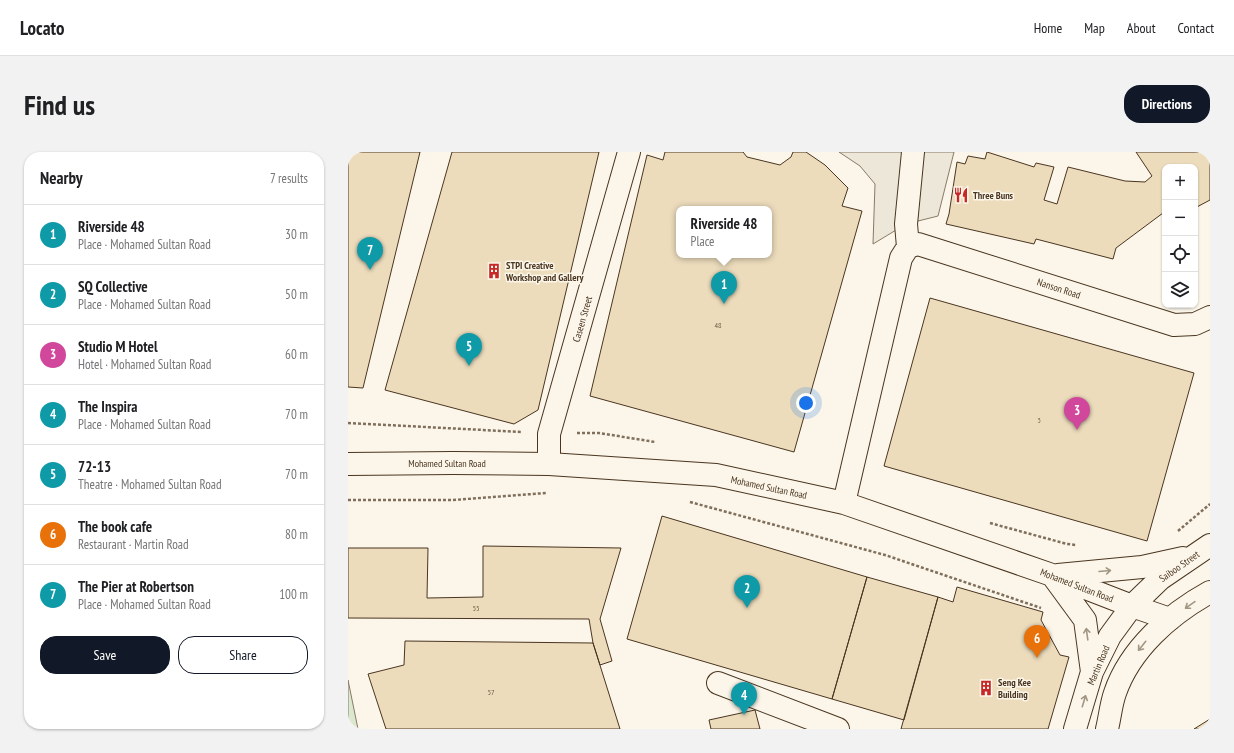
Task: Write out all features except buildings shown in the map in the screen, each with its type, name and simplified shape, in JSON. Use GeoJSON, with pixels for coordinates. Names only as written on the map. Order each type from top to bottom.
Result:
{"type":"FeatureCollection","features":[{"type":"Feature","properties":{"kind":"street","name":"Caseen Street"},"geometry":{"type":"LineString","coordinates":[[549,464],[549,434],[629,152]]}},
{"type":"Feature","properties":{"kind":"street"},"geometry":{"type":"LineString","coordinates":[[844,503],[901,258],[908,247],[906,224],[913,152]]}},
{"type":"Feature","properties":{"kind":"street","name":"Nanson Road"},"geometry":{"type":"LineString","coordinates":[[908,247],[918,244],[1174,324],[1195,324],[1210,317]]}},
{"type":"Feature","properties":{"kind":"street","name":"Mohamed Sultan Road"},"geometry":{"type":"LineString","coordinates":[[348,464],[453,462],[549,464],[716,475],[844,503],[1170,619]]}},
{"type":"Feature","properties":{"kind":"street"},"geometry":{"type":"LineString","coordinates":[[1052,576],[1142,567],[1202,550]]}},
{"type":"Feature","properties":{"kind":"street","name":"Saiboo Street"},"geometry":{"type":"LineString","coordinates":[[1132,606],[1160,579],[1202,550]]}},
{"type":"Feature","properties":{"kind":"street"},"geometry":{"type":"LineString","coordinates":[[1052,576],[1086,620],[1092,672]]}},
{"type":"Feature","properties":{"kind":"street"},"geometry":{"type":"LineString","coordinates":[[1107,729],[1115,693],[1128,663],[1148,638],[1170,619],[1210,592]]}},
{"type":"Feature","properties":{"kind":"street","name":"Martin Road"},"geometry":{"type":"LineString","coordinates":[[1075,729],[1092,672],[1110,636],[1132,606]]}},
{"type":"Feature","properties":{"kind":"street"},"geometry":{"type":"LineString","coordinates":[[718,684],[838,729]]}},
{"type":"Feature","properties":{"kind":"path"},"geometry":{"type":"LineString","coordinates":[[348,423],[549,434]]}},
{"type":"Feature","properties":{"kind":"path"},"geometry":{"type":"LineString","coordinates":[[348,500],[453,500],[552,492]]}},
{"type":"Feature","properties":{"kind":"path"},"geometry":{"type":"LineString","coordinates":[[690,502],[885,555],[1046,609]]}},
{"type":"Feature","properties":{"kind":"green space"},"geometry":{"type":"Polygon","coordinates":[[[348,680],[358,729],[348,729],[348,680]]]}},
{"type":"Feature","properties":{"kind":"shaded area"},"geometry":{"type":"Polygon","coordinates":[[[839,152],[954,152],[938,216],[906,224],[873,244],[875,184],[860,166],[839,152]]]}},
{"type":"Feature","properties":{"kind":"place","name":"Three Buns"},"geometry":{"type":"Point","coordinates":[961,195]}},
{"type":"Feature","properties":{"kind":"place","name":"The Pier at Robertson"},"geometry":{"type":"Point","coordinates":[370,270]}},
{"type":"Feature","properties":{"kind":"place","name":"STPI Creative Workshop and Gallery"},"geometry":{"type":"Point","coordinates":[494,271]}},
{"type":"Feature","properties":{"kind":"place","name":"Riverside 48"},"geometry":{"type":"Point","coordinates":[724,304]}},
{"type":"Feature","properties":{"kind":"place","name":"72-13"},"geometry":{"type":"Point","coordinates":[469,366]}},
{"type":"Feature","properties":{"kind":"place","name":"Studio M Hotel"},"geometry":{"type":"Point","coordinates":[1077,430]}},
{"type":"Feature","properties":{"kind":"place","name":"SQ Collective"},"geometry":{"type":"Point","coordinates":[747,608]}},
{"type":"Feature","properties":{"kind":"place","name":"The book cafe"},"geometry":{"type":"Point","coordinates":[1037,658]}},
{"type":"Feature","properties":{"kind":"place","name":"Seng Kee Building"},"geometry":{"type":"Point","coordinates":[986,688]}},
{"type":"Feature","properties":{"kind":"place","name":"The Inspira"},"geometry":{"type":"Point","coordinates":[744,715]}}]}
